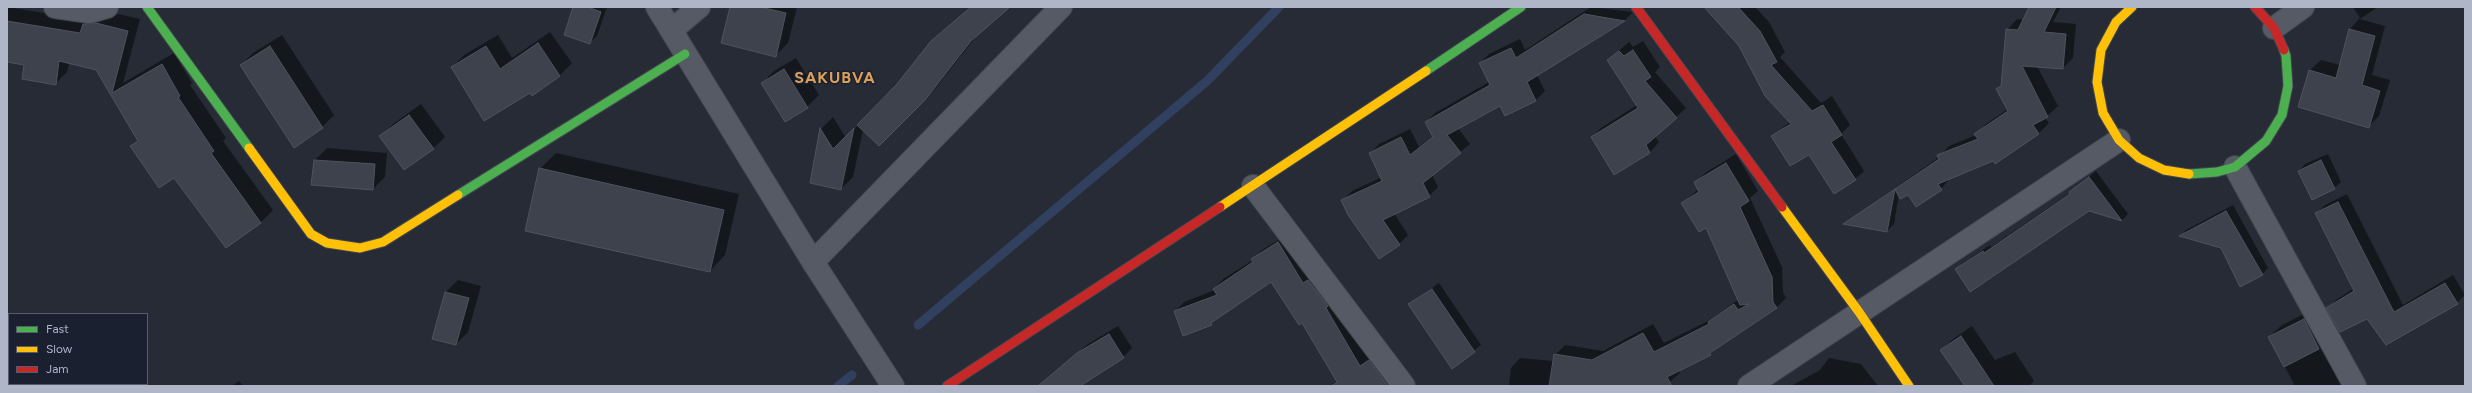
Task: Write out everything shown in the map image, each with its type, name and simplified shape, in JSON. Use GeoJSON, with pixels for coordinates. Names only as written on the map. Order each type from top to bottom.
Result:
{"type":"FeatureCollection","features":[{"type":"Feature","properties":{"kind":"street"},"geometry":{"type":"LineString","coordinates":[[55,7],[90,12],[107,7]]}},
{"type":"Feature","properties":{"kind":"street"},"geometry":{"type":"LineString","coordinates":[[147,7],[311,234],[326,243],[360,248],[383,242],[685,54]]}},
{"type":"Feature","properties":{"kind":"street"},"geometry":{"type":"LineString","coordinates":[[657,7],[813,262],[893,386]]}},
{"type":"Feature","properties":{"kind":"street"},"geometry":{"type":"LineString","coordinates":[[672,30],[699,7]]}},
{"type":"Feature","properties":{"kind":"street"},"geometry":{"type":"LineString","coordinates":[[813,262],[1062,7]]}},
{"type":"Feature","properties":{"kind":"street"},"geometry":{"type":"LineString","coordinates":[[947,386],[1254,186],[1521,7]]}},
{"type":"Feature","properties":{"kind":"street"},"geometry":{"type":"LineString","coordinates":[[1636,7],[1859,312],[1909,386]]}},
{"type":"Feature","properties":{"kind":"street"},"geometry":{"type":"LineString","coordinates":[[2132,7],[2116,22],[2101,50],[2097,82],[2103,113],[2119,140],[2139,158],[2164,170],[2190,174],[2217,172],[2234,166],[2266,141],[2282,115],[2288,86],[2286,56],[2274,28],[2255,7]]}},
{"type":"Feature","properties":{"kind":"street"},"geometry":{"type":"LineString","coordinates":[[2274,28],[2303,7]]}},
{"type":"Feature","properties":{"kind":"street"},"geometry":{"type":"LineString","coordinates":[[1749,386],[2119,140]]}},
{"type":"Feature","properties":{"kind":"street"},"geometry":{"type":"LineString","coordinates":[[2234,166],[2355,386]]}},
{"type":"Feature","properties":{"kind":"street"},"geometry":{"type":"LineString","coordinates":[[1254,186],[1404,386]]}},
{"type":"Feature","properties":{"kind":"building"},"geometry":{"type":"Polygon","coordinates":[[[573,7],[588,7],[601,12],[590,44],[564,35],[573,7]]]}},
{"type":"Feature","properties":{"kind":"building"},"geometry":{"type":"Polygon","coordinates":[[[730,7],[760,7],[786,13],[776,57],[721,43],[730,7]]]}},
{"type":"Feature","properties":{"kind":"building"},"geometry":{"type":"Polygon","coordinates":[[[971,7],[1010,7],[971,41],[925,100],[879,146],[857,125],[897,84],[931,41],[971,7]]]}},
{"type":"Feature","properties":{"kind":"building"},"geometry":{"type":"Polygon","coordinates":[[[1704,7],[1738,7],[1760,31],[1777,62],[1771,65],[1812,111],[1823,105],[1842,135],[1831,142],[1856,180],[1834,194],[1809,155],[1790,166],[1771,136],[1791,124],[1765,96],[1739,46],[1704,7]]]}},
{"type":"Feature","properties":{"kind":"building"},"geometry":{"type":"Polygon","coordinates":[[[2029,7],[2056,7],[2044,32],[2066,34],[2063,69],[2022,66],[2048,117],[2033,125],[2039,134],[1995,164],[1993,161],[1938,184],[1942,190],[1916,207],[1908,195],[1900,199],[1895,189],[1939,159],[1937,155],[1978,139],[1974,134],[2008,111],[1996,89],[2001,86],[2006,29],[2018,30],[2029,7]]]}},
{"type":"Feature","properties":{"kind":"building"},"geometry":{"type":"Polygon","coordinates":[[[1584,14],[1625,21],[1527,82],[1536,101],[1505,116],[1500,106],[1447,135],[1461,153],[1423,183],[1430,197],[1383,220],[1400,245],[1379,259],[1348,215],[1341,200],[1382,181],[1369,153],[1401,137],[1410,155],[1433,137],[1425,122],[1490,85],[1479,63],[1511,48],[1516,58],[1584,14]]]}},
{"type":"Feature","properties":{"kind":"building"},"geometry":{"type":"Polygon","coordinates":[[[7,21],[80,33],[83,24],[96,23],[128,31],[112,93],[162,64],[180,96],[178,97],[214,151],[211,153],[261,223],[226,248],[174,178],[159,188],[130,146],[138,141],[96,70],[59,61],[56,85],[22,79],[24,65],[7,62],[7,21]]]}},
{"type":"Feature","properties":{"kind":"building"},"geometry":{"type":"Polygon","coordinates":[[[2349,29],[2375,36],[2362,85],[2380,91],[2369,128],[2298,107],[2309,70],[2336,78],[2349,29]]]}},
{"type":"Feature","properties":{"kind":"building"},"geometry":{"type":"Polygon","coordinates":[[[538,43],[560,76],[532,96],[530,93],[484,121],[451,67],[486,46],[500,69],[538,43]]]}},
{"type":"Feature","properties":{"kind":"building"},"geometry":{"type":"Polygon","coordinates":[[[270,46],[323,128],[294,148],[240,65],[270,46]]]}},
{"type":"Feature","properties":{"kind":"building"},"geometry":{"type":"Polygon","coordinates":[[[1633,50],[1651,77],[1645,81],[1677,118],[1646,145],[1650,153],[1614,175],[1591,137],[1638,108],[1607,60],[1619,51],[1624,56],[1633,50]]]}},
{"type":"Feature","properties":{"kind":"building"},"geometry":{"type":"Polygon","coordinates":[[[784,69],[808,108],[785,122],[761,83],[784,69]]]}},
{"type":"Feature","properties":{"kind":"building"},"geometry":{"type":"Polygon","coordinates":[[[409,115],[434,149],[404,170],[379,136],[409,115]]]}},
{"type":"Feature","properties":{"kind":"building"},"geometry":{"type":"Polygon","coordinates":[[[820,128],[833,149],[854,128],[841,190],[810,183],[820,128]]]}},
{"type":"Feature","properties":{"kind":"building"},"geometry":{"type":"Polygon","coordinates":[[[314,160],[375,164],[373,190],[311,185],[314,160]]]}},
{"type":"Feature","properties":{"kind":"building"},"geometry":{"type":"Polygon","coordinates":[[[2321,160],[2335,189],[2312,200],[2298,171],[2321,160]]]}},
{"type":"Feature","properties":{"kind":"building"},"geometry":{"type":"Polygon","coordinates":[[[1726,163],[1749,201],[1740,207],[1772,277],[1773,302],[1777,308],[1710,353],[1711,355],[1667,377],[1672,386],[1549,386],[1554,354],[1592,360],[1643,333],[1654,352],[1709,324],[1708,322],[1734,304],[1738,310],[1749,304],[1740,305],[1706,228],[1699,232],[1681,203],[1699,192],[1694,182],[1726,163]]]}},
{"type":"Feature","properties":{"kind":"building"},"geometry":{"type":"Polygon","coordinates":[[[539,168],[724,210],[710,272],[525,231],[539,168]]]}},
{"type":"Feature","properties":{"kind":"building"},"geometry":{"type":"Polygon","coordinates":[[[2089,177],[2122,221],[2089,211],[1970,292],[1955,269],[1983,251],[1984,253],[2070,194],[2069,192],[2089,177]]]}},
{"type":"Feature","properties":{"kind":"building"},"geometry":{"type":"Polygon","coordinates":[[[1895,189],[1887,232],[1843,224],[1895,189]]]}},
{"type":"Feature","properties":{"kind":"building"},"geometry":{"type":"Polygon","coordinates":[[[2338,202],[2394,312],[2445,283],[2458,304],[2386,345],[2367,319],[2340,332],[2326,308],[2354,291],[2315,213],[2338,202]]]}},
{"type":"Feature","properties":{"kind":"building"},"geometry":{"type":"Polygon","coordinates":[[[2226,211],[2263,275],[2240,287],[2221,248],[2179,236],[2226,211]]]}},
{"type":"Feature","properties":{"kind":"building"},"geometry":{"type":"Polygon","coordinates":[[[1278,242],[1303,283],[1308,280],[1328,306],[1326,308],[1360,366],[1369,360],[1388,386],[1331,386],[1337,382],[1302,323],[1299,325],[1271,282],[1211,323],[1212,325],[1183,336],[1174,311],[1217,295],[1213,289],[1253,262],[1251,259],[1278,242]]]}},
{"type":"Feature","properties":{"kind":"building"},"geometry":{"type":"Polygon","coordinates":[[[1432,289],[1475,352],[1452,369],[1408,304],[1432,289]]]}},
{"type":"Feature","properties":{"kind":"building"},"geometry":{"type":"Polygon","coordinates":[[[445,292],[469,298],[456,345],[432,339],[445,292]]]}},
{"type":"Feature","properties":{"kind":"building"},"geometry":{"type":"Polygon","coordinates":[[[2304,319],[2319,349],[2284,367],[2268,337],[2304,319]]]}},
{"type":"Feature","properties":{"kind":"building"},"geometry":{"type":"Polygon","coordinates":[[[1109,334],[1124,358],[1080,386],[1038,386],[1077,353],[1109,334]]]}},
{"type":"Feature","properties":{"kind":"building"},"geometry":{"type":"Polygon","coordinates":[[[1961,336],[1994,386],[1965,386],[1940,350],[1961,336]]]}},
{"type":"Feature","properties":{"kind":"waterway"},"geometry":{"type":"LineString","coordinates":[[918,325],[1207,81],[1279,7]]}},
{"type":"Feature","properties":{"kind":"waterway"},"geometry":{"type":"LineString","coordinates":[[838,386],[852,375]]}},
{"type":"Feature","properties":{"kind":"traffic: fast"},"geometry":{"type":"LineString","coordinates":[[147,7],[249,148]]}},
{"type":"Feature","properties":{"kind":"traffic: fast"},"geometry":{"type":"LineString","coordinates":[[1426,71],[1521,7]]}},
{"type":"Feature","properties":{"kind":"traffic: fast"},"geometry":{"type":"LineString","coordinates":[[2189,174],[2217,172],[2235,167],[2266,141],[2282,115],[2288,86],[2286,56],[2284,50]]}},
{"type":"Feature","properties":{"kind":"traffic: fast"},"geometry":{"type":"LineString","coordinates":[[458,195],[685,54]]}},
{"type":"Feature","properties":{"kind":"traffic: slow"},"geometry":{"type":"LineString","coordinates":[[2132,7],[2116,22],[2101,50],[2097,82],[2103,113],[2119,140],[2139,158],[2164,170],[2189,174]]}},
{"type":"Feature","properties":{"kind":"traffic: slow"},"geometry":{"type":"LineString","coordinates":[[1220,207],[1426,71]]}},
{"type":"Feature","properties":{"kind":"traffic: slow"},"geometry":{"type":"LineString","coordinates":[[249,148],[311,234],[327,243],[360,248],[383,242],[458,195]]}},
{"type":"Feature","properties":{"kind":"traffic: slow"},"geometry":{"type":"LineString","coordinates":[[1782,207],[1859,312],[1909,386]]}},
{"type":"Feature","properties":{"kind":"traffic: jam"},"geometry":{"type":"LineString","coordinates":[[1636,7],[1782,207]]}},
{"type":"Feature","properties":{"kind":"traffic: jam"},"geometry":{"type":"LineString","coordinates":[[2255,7],[2274,28],[2284,50]]}},
{"type":"Feature","properties":{"kind":"traffic: jam"},"geometry":{"type":"LineString","coordinates":[[947,386],[1220,207]]}},
{"type":"Feature","properties":{"kind":"district","name":"SAKUBVA"},"geometry":{"type":"Point","coordinates":[835,78]}}]}
